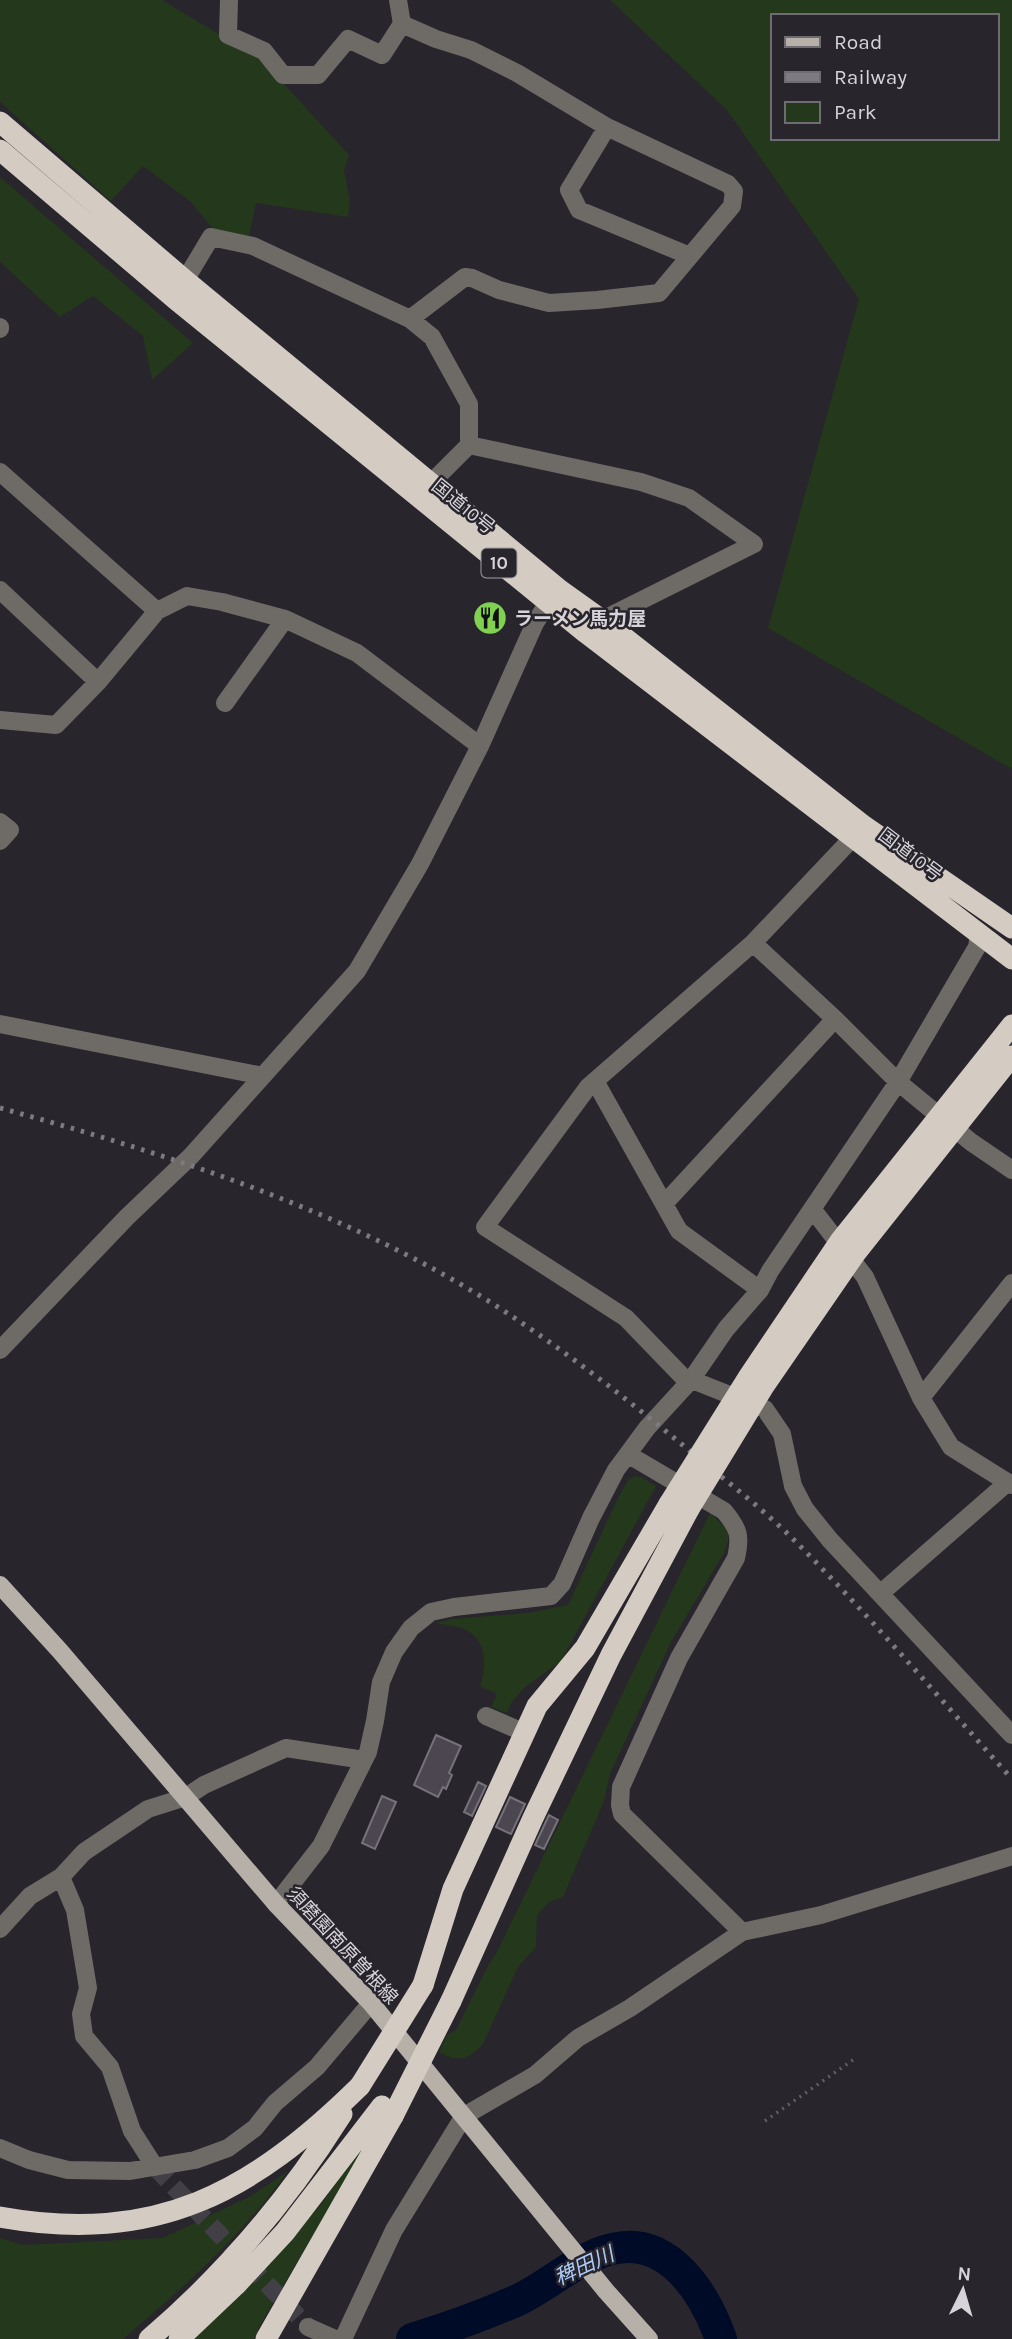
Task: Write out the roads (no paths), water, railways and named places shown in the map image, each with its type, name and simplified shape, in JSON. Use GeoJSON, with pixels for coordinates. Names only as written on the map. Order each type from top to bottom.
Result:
{"type":"FeatureCollection","features":[{"type":"Feature","properties":{"kind":"highway","name":"国道10号"},"geometry":{"type":"LineString","coordinates":[[0,122],[180,289]]}},
{"type":"Feature","properties":{"kind":"highway","name":"国道10号"},"geometry":{"type":"LineString","coordinates":[[0,150],[180,289],[554,596],[859,832],[1012,928]]}},
{"type":"Feature","properties":{"kind":"highway","name":"国道10号"},"geometry":{"type":"LineString","coordinates":[[554,596],[602,620],[1012,959]]}},
{"type":"Feature","properties":{"kind":"highway"},"geometry":{"type":"LineString","coordinates":[[267,2339],[387,2111],[451,2001],[533,1818],[679,1507],[749,1376],[840,1241],[1012,1025]]}},
{"type":"Feature","properties":{"kind":"highway"},"geometry":{"type":"LineString","coordinates":[[149,2339],[224,2267],[274,2209],[319,2150],[423,1985],[453,1889],[537,1706],[585,1648],[679,1507],[855,1254],[1012,1056]]}},
{"type":"Feature","properties":{"kind":"highway"},"geometry":{"type":"LineString","coordinates":[[0,2217],[69,2225],[113,2224],[153,2217],[188,2206],[218,2194],[266,2166],[308,2135],[360,2086]]}},
{"type":"Feature","properties":{"kind":"highway"},"geometry":{"type":"LineString","coordinates":[[179,2339],[236,2285],[285,2232],[387,2111]]}},
{"type":"Feature","properties":{"kind":"main road","name":"須磨園南原曽根線"},"geometry":{"type":"LineString","coordinates":[[0,1585],[276,1904],[371,2003],[606,2291],[649,2339]]}},
{"type":"Feature","properties":{"kind":"street"},"geometry":{"type":"LineString","coordinates":[[229,0],[228,34],[264,51],[283,75],[318,75],[348,39],[382,55],[402,24],[398,0]]}},
{"type":"Feature","properties":{"kind":"street"},"geometry":{"type":"LineString","coordinates":[[402,24],[471,50],[607,127],[728,184],[734,191],[732,206],[659,293],[549,303],[499,290],[465,277],[410,319]]}},
{"type":"Feature","properties":{"kind":"street"},"geometry":{"type":"LineString","coordinates":[[607,127],[569,190],[579,210],[690,256]]}},
{"type":"Feature","properties":{"kind":"street"},"geometry":{"type":"LineString","coordinates":[[180,289],[211,237],[253,246],[410,319],[432,338],[469,404],[469,445],[424,491]]}},
{"type":"Feature","properties":{"kind":"street"},"geometry":{"type":"LineString","coordinates":[[469,445],[641,482],[689,498],[754,544],[602,620]]}},
{"type":"Feature","properties":{"kind":"street"},"geometry":{"type":"LineString","coordinates":[[0,472],[157,611]]}},
{"type":"Feature","properties":{"kind":"street"},"geometry":{"type":"LineString","coordinates":[[0,590],[98,682]]}},
{"type":"Feature","properties":{"kind":"street"},"geometry":{"type":"LineString","coordinates":[[0,720],[56,725],[98,682],[157,611],[187,596],[222,602],[285,619],[357,653],[480,746]]}},
{"type":"Feature","properties":{"kind":"street"},"geometry":{"type":"LineString","coordinates":[[0,1350],[127,1217],[191,1156],[357,971],[414,875],[480,746],[535,623],[554,596]]}},
{"type":"Feature","properties":{"kind":"street"},"geometry":{"type":"LineString","coordinates":[[225,703],[285,619]]}},
{"type":"Feature","properties":{"kind":"street"},"geometry":{"type":"LineString","coordinates":[[0,822],[10,830],[0,841]]}},
{"type":"Feature","properties":{"kind":"street"},"geometry":{"type":"LineString","coordinates":[[859,832],[753,943],[588,1087],[485,1227],[626,1318],[682,1376],[765,1409],[782,1434],[793,1486],[805,1509],[1012,1735]]}},
{"type":"Feature","properties":{"kind":"street"},"geometry":{"type":"LineString","coordinates":[[276,1904],[321,1846],[364,1760],[375,1721],[381,1682],[394,1652],[411,1628],[431,1612],[551,1596],[562,1584],[591,1518],[617,1469],[647,1428],[691,1380],[726,1329],[760,1290],[770,1271],[898,1082],[977,947],[979,934]]}},
{"type":"Feature","properties":{"kind":"street"},"geometry":{"type":"LineString","coordinates":[[753,943],[898,1082],[1012,1170]]}},
{"type":"Feature","properties":{"kind":"street"},"geometry":{"type":"LineString","coordinates":[[932,1108],[1012,1013]]}},
{"type":"Feature","properties":{"kind":"street"},"geometry":{"type":"LineString","coordinates":[[664,1204],[835,1019]]}},
{"type":"Feature","properties":{"kind":"street"},"geometry":{"type":"LineString","coordinates":[[0,1024],[263,1076]]}},
{"type":"Feature","properties":{"kind":"street"},"geometry":{"type":"LineString","coordinates":[[956,1129],[1012,1063]]}},
{"type":"Feature","properties":{"kind":"street"},"geometry":{"type":"LineString","coordinates":[[595,1081],[679,1231],[760,1290]]}},
{"type":"Feature","properties":{"kind":"street"},"geometry":{"type":"LineString","coordinates":[[813,1210],[865,1277],[922,1398],[951,1447],[1010,1484],[881,1593]]}},
{"type":"Feature","properties":{"kind":"street"},"geometry":{"type":"LineString","coordinates":[[922,1398],[1012,1283]]}},
{"type":"Feature","properties":{"kind":"street"},"geometry":{"type":"LineString","coordinates":[[629,1455],[724,1511],[735,1524],[740,1541],[736,1558],[674,1670],[621,1787],[622,1814],[742,1932]]}},
{"type":"Feature","properties":{"kind":"street"},"geometry":{"type":"LineString","coordinates":[[486,1716],[523,1732]]}},
{"type":"Feature","properties":{"kind":"street"},"geometry":{"type":"LineString","coordinates":[[0,1929],[30,1896],[61,1877],[84,1852],[148,1809],[186,1797],[204,1785],[286,1748],[364,1760]]}},
{"type":"Feature","properties":{"kind":"street"},"geometry":{"type":"LineString","coordinates":[[343,2339],[394,2230],[464,2116],[535,2075],[578,2038],[630,2008],[742,1932],[821,1915],[1012,1856]]}},
{"type":"Feature","properties":{"kind":"street"},"geometry":{"type":"LineString","coordinates":[[61,1877],[75,1910],[88,1988],[81,2014],[83,2035],[110,2067],[132,2131],[155,2167]]}},
{"type":"Feature","properties":{"kind":"street"},"geometry":{"type":"LineString","coordinates":[[0,2148],[29,2160],[68,2170],[130,2171],[195,2160],[228,2148],[255,2128],[275,2103],[317,2067],[371,2003]]}},
{"type":"Feature","properties":{"kind":"street"},"geometry":{"type":"LineString","coordinates":[[308,2327],[335,2339]]}},
{"type":"Feature","properties":{"kind":"waterway","name":"稗田川"},"geometry":{"type":"LineString","coordinates":[[412,2339],[518,2300],[587,2258],[612,2249],[632,2247],[651,2251],[667,2259],[682,2272],[705,2304],[721,2339]]}},
{"type":"Feature","properties":{"kind":"tunnel"},"geometry":{"type":"LineString","coordinates":[[155,2167],[308,2327]]}},
{"type":"Feature","properties":{"kind":"railway"},"geometry":{"type":"LineString","coordinates":[[0,1108],[194,1167],[322,1215],[443,1274],[501,1309],[618,1393],[741,1492],[781,1528],[877,1628],[1012,1779]]}},
{"type":"Feature","properties":{"kind":"place","name":"ラーメン馬力屋"},"geometry":{"type":"Point","coordinates":[490,618]}}]}
